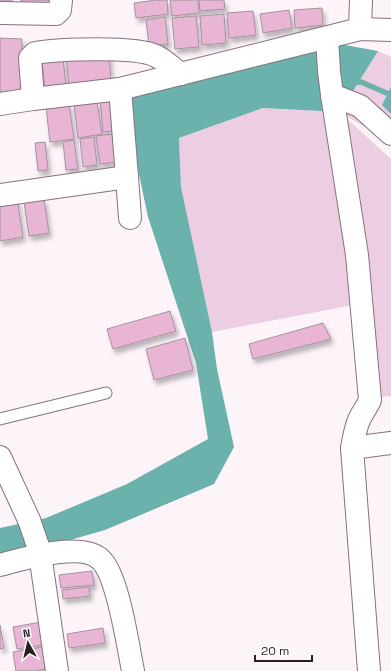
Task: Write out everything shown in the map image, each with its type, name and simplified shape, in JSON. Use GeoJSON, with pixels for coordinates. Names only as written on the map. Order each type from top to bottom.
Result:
{"type":"FeatureCollection","features":[{"type":"Feature","properties":{"kind":"street"},"geometry":{"type":"LineString","coordinates":[[0,13],[56,14],[60,10],[61,0]]}},
{"type":"Feature","properties":{"kind":"street"},"geometry":{"type":"LineString","coordinates":[[360,29],[361,0]]}},
{"type":"Feature","properties":{"kind":"street"},"geometry":{"type":"LineString","coordinates":[[0,104],[32,98],[120,90],[360,29],[391,30]]}},
{"type":"Feature","properties":{"kind":"street"},"geometry":{"type":"LineString","coordinates":[[327,38],[331,85],[357,255],[370,400],[355,429],[352,448],[369,671]]}},
{"type":"Feature","properties":{"kind":"street"},"geometry":{"type":"LineString","coordinates":[[32,98],[30,58],[35,53],[92,50],[143,52],[156,56],[181,74]]}},
{"type":"Feature","properties":{"kind":"street"},"geometry":{"type":"LineString","coordinates":[[331,85],[360,106],[391,134]]}},
{"type":"Feature","properties":{"kind":"street"},"geometry":{"type":"LineString","coordinates":[[120,90],[130,218]]}},
{"type":"Feature","properties":{"kind":"street"},"geometry":{"type":"LineString","coordinates":[[0,195],[127,177]]}},
{"type":"Feature","properties":{"kind":"street"},"geometry":{"type":"LineString","coordinates":[[352,448],[391,443]]}},
{"type":"Feature","properties":{"kind":"street"},"geometry":{"type":"LineString","coordinates":[[0,457],[29,520],[39,550],[57,671]]}},
{"type":"Feature","properties":{"kind":"street"},"geometry":{"type":"LineString","coordinates":[[0,564],[39,550],[91,554],[101,559],[108,570],[114,586],[133,671]]}},
{"type":"Feature","properties":{"kind":"lane"},"geometry":{"type":"LineString","coordinates":[[0,419],[106,393]]}},
{"type":"Feature","properties":{"kind":"shaded area"},"geometry":{"type":"Polygon","coordinates":[[[334,43],[378,51],[340,112],[263,108],[179,138],[181,187],[212,332],[217,369],[234,447],[214,484],[105,530],[0,560],[0,528],[46,518],[127,484],[208,439],[196,363],[148,217],[126,107],[137,93],[334,43]]]}},
{"type":"Feature","properties":{"kind":"shaded area"},"geometry":{"type":"Polygon","coordinates":[[[378,51],[391,57],[391,141],[342,114],[391,159],[391,396],[381,397],[369,302],[212,332],[181,187],[179,138],[263,108],[340,112],[378,51]]]}},
{"type":"Feature","properties":{"kind":"shaded area"},"geometry":{"type":"Polygon","coordinates":[[[391,87],[391,114],[382,105],[391,87]]]}},
{"type":"Feature","properties":{"kind":"building"},"geometry":{"type":"Polygon","coordinates":[[[0,0],[12,0],[12,4],[0,5],[0,0]]]}},
{"type":"Feature","properties":{"kind":"building"},"geometry":{"type":"Polygon","coordinates":[[[21,0],[52,0],[53,7],[22,9],[21,0]]]}},
{"type":"Feature","properties":{"kind":"building"},"geometry":{"type":"Polygon","coordinates":[[[167,0],[168,14],[136,18],[134,3],[167,0]]]}},
{"type":"Feature","properties":{"kind":"building"},"geometry":{"type":"Polygon","coordinates":[[[170,0],[198,0],[199,13],[172,16],[170,0]]]}},
{"type":"Feature","properties":{"kind":"building"},"geometry":{"type":"Polygon","coordinates":[[[199,0],[224,0],[225,9],[200,11],[199,0]]]}},
{"type":"Feature","properties":{"kind":"building"},"geometry":{"type":"Polygon","coordinates":[[[322,8],[323,25],[295,28],[294,10],[322,8]]]}},
{"type":"Feature","properties":{"kind":"building"},"geometry":{"type":"Polygon","coordinates":[[[289,10],[292,28],[263,33],[260,14],[289,10]]]}},
{"type":"Feature","properties":{"kind":"building"},"geometry":{"type":"Polygon","coordinates":[[[253,11],[256,35],[229,38],[227,13],[253,11]]]}},
{"type":"Feature","properties":{"kind":"building"},"geometry":{"type":"Polygon","coordinates":[[[224,14],[226,43],[202,45],[200,16],[224,14]]]}},
{"type":"Feature","properties":{"kind":"building"},"geometry":{"type":"Polygon","coordinates":[[[196,16],[199,47],[175,49],[172,18],[196,16]]]}},
{"type":"Feature","properties":{"kind":"building"},"geometry":{"type":"Polygon","coordinates":[[[165,17],[168,44],[149,46],[146,20],[165,17]]]}},
{"type":"Feature","properties":{"kind":"building"},"geometry":{"type":"Polygon","coordinates":[[[0,38],[22,39],[20,97],[0,96],[0,38]]]}},
{"type":"Feature","properties":{"kind":"building"},"geometry":{"type":"Polygon","coordinates":[[[109,54],[111,82],[69,85],[66,57],[109,54]]]}},
{"type":"Feature","properties":{"kind":"building"},"geometry":{"type":"Polygon","coordinates":[[[63,59],[67,94],[46,96],[42,62],[63,59]]]}},
{"type":"Feature","properties":{"kind":"building"},"geometry":{"type":"Polygon","coordinates":[[[116,98],[120,130],[103,132],[100,100],[116,98]]]}},
{"type":"Feature","properties":{"kind":"building"},"geometry":{"type":"Polygon","coordinates":[[[97,102],[102,134],[78,138],[74,105],[97,102]]]}},
{"type":"Feature","properties":{"kind":"building"},"geometry":{"type":"Polygon","coordinates":[[[69,104],[74,139],[50,142],[46,107],[69,104]]]}},
{"type":"Feature","properties":{"kind":"building"},"geometry":{"type":"Polygon","coordinates":[[[114,134],[117,162],[100,164],[96,136],[114,134]]]}},
{"type":"Feature","properties":{"kind":"building"},"geometry":{"type":"Polygon","coordinates":[[[94,137],[97,165],[83,167],[80,139],[94,137]]]}},
{"type":"Feature","properties":{"kind":"building"},"geometry":{"type":"Polygon","coordinates":[[[74,140],[78,169],[66,170],[63,142],[74,140]]]}},
{"type":"Feature","properties":{"kind":"building"},"geometry":{"type":"Polygon","coordinates":[[[45,142],[48,170],[38,171],[35,143],[45,142]]]}},
{"type":"Feature","properties":{"kind":"building"},"geometry":{"type":"Polygon","coordinates":[[[17,198],[23,237],[0,241],[0,201],[17,198]]]}},
{"type":"Feature","properties":{"kind":"building"},"geometry":{"type":"Polygon","coordinates":[[[44,199],[49,233],[29,236],[24,202],[44,199]]]}},
{"type":"Feature","properties":{"kind":"building"},"geometry":{"type":"Polygon","coordinates":[[[170,311],[176,331],[113,349],[107,329],[170,311]]]}},
{"type":"Feature","properties":{"kind":"building"},"geometry":{"type":"Polygon","coordinates":[[[323,323],[331,339],[253,359],[249,344],[323,323]]]}},
{"type":"Feature","properties":{"kind":"building"},"geometry":{"type":"Polygon","coordinates":[[[185,338],[193,370],[154,380],[146,349],[185,338]]]}},
{"type":"Feature","properties":{"kind":"building"},"geometry":{"type":"Polygon","coordinates":[[[92,571],[94,585],[61,588],[59,575],[92,571]]]}},
{"type":"Feature","properties":{"kind":"building"},"geometry":{"type":"Polygon","coordinates":[[[89,587],[90,596],[63,599],[62,590],[89,587]]]}},
{"type":"Feature","properties":{"kind":"building"},"geometry":{"type":"Polygon","coordinates":[[[47,621],[50,644],[17,649],[13,627],[47,621]]]}},
{"type":"Feature","properties":{"kind":"building"},"geometry":{"type":"Polygon","coordinates":[[[0,625],[4,648],[0,649],[0,625]]]}},
{"type":"Feature","properties":{"kind":"building"},"geometry":{"type":"Polygon","coordinates":[[[103,628],[105,643],[69,648],[67,634],[103,628]]]}},
{"type":"Feature","properties":{"kind":"building"},"geometry":{"type":"Polygon","coordinates":[[[48,646],[51,668],[35,671],[16,671],[13,652],[48,646]]]}},
{"type":"Feature","properties":{"kind":"waterway"},"geometry":{"type":"LineString","coordinates":[[352,82],[361,82],[391,95]]}}]}
